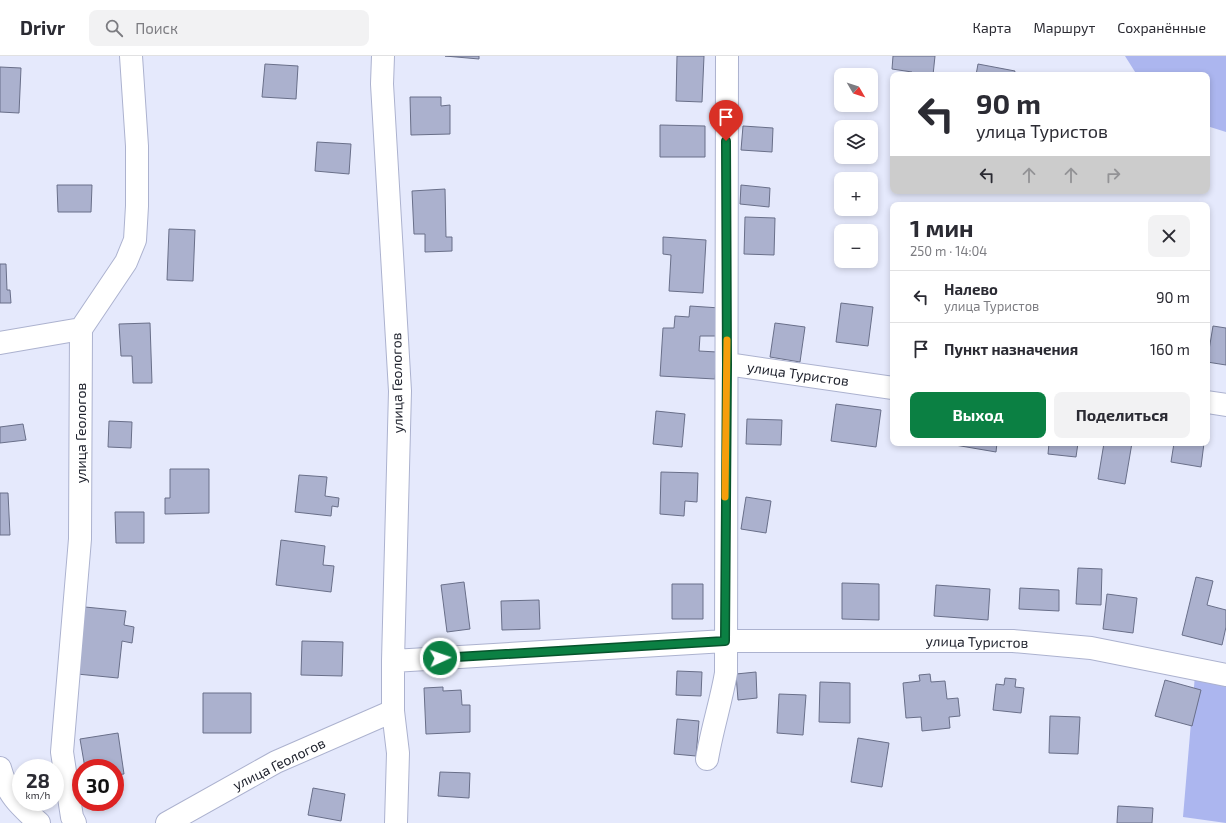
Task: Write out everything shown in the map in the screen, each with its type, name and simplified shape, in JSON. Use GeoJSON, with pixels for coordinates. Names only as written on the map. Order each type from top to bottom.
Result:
{"type":"FeatureCollection","features":[{"type":"Feature","properties":{"kind":"street"},"geometry":{"type":"LineString","coordinates":[[0,343],[81,329],[126,262],[135,240],[137,206],[137,146],[131,56]]}},
{"type":"Feature","properties":{"kind":"street","name":"улица Геологов"},"geometry":{"type":"LineString","coordinates":[[383,56],[382,84],[400,391],[393,660],[393,711],[398,753],[396,823]]}},
{"type":"Feature","properties":{"kind":"street","name":"улица Туристов"},"geometry":{"type":"LineString","coordinates":[[725,641],[727,56]]}},
{"type":"Feature","properties":{"kind":"street","name":"улица Геологов"},"geometry":{"type":"LineString","coordinates":[[75,823],[72,817],[62,752],[80,539],[81,329]]}},
{"type":"Feature","properties":{"kind":"street","name":"улица Туристов"},"geometry":{"type":"LineString","coordinates":[[727,364],[890,388]]}},
{"type":"Feature","properties":{"kind":"street"},"geometry":{"type":"LineString","coordinates":[[1210,402],[1226,405]]}},
{"type":"Feature","properties":{"kind":"street"},"geometry":{"type":"LineString","coordinates":[[707,759],[712,730],[720,705],[726,673],[725,641]]}},
{"type":"Feature","properties":{"kind":"street","name":"улица Туристов"},"geometry":{"type":"LineString","coordinates":[[393,660],[725,641],[1013,641],[1091,648],[1226,675]]}},
{"type":"Feature","properties":{"kind":"street","name":"улица Геологов"},"geometry":{"type":"LineString","coordinates":[[167,823],[276,762],[393,711]]}},
{"type":"Feature","properties":{"kind":"street"},"geometry":{"type":"LineString","coordinates":[[0,768],[4,784],[15,802],[39,823]]}},
{"type":"Feature","properties":{"kind":"shaded area"},"geometry":{"type":"Polygon","coordinates":[[[1125,56],[1226,56],[1226,132],[1210,127],[1210,72],[1135,72],[1125,56]]]}},
{"type":"Feature","properties":{"kind":"shaded area"},"geometry":{"type":"Polygon","coordinates":[[[1195,675],[1226,682],[1226,823],[1183,817],[1195,675]]]}},
{"type":"Feature","properties":{"kind":"building"},"geometry":{"type":"Polygon","coordinates":[[[445,56],[479,56],[479,59],[445,56]]]}},
{"type":"Feature","properties":{"kind":"building"},"geometry":{"type":"Polygon","coordinates":[[[677,56],[704,56],[702,102],[676,101],[677,56]]]}},
{"type":"Feature","properties":{"kind":"building"},"geometry":{"type":"Polygon","coordinates":[[[893,56],[935,56],[933,72],[912,72],[892,69],[893,56]]]}},
{"type":"Feature","properties":{"kind":"building"},"geometry":{"type":"Polygon","coordinates":[[[265,64],[298,66],[296,99],[262,97],[265,64]]]}},
{"type":"Feature","properties":{"kind":"building"},"geometry":{"type":"Polygon","coordinates":[[[978,64],[1015,71],[1015,72],[977,72],[978,64]]]}},
{"type":"Feature","properties":{"kind":"building"},"geometry":{"type":"Polygon","coordinates":[[[0,67],[21,68],[19,113],[0,112],[0,67]]]}},
{"type":"Feature","properties":{"kind":"building"},"geometry":{"type":"Polygon","coordinates":[[[410,97],[441,97],[441,106],[450,105],[450,134],[411,135],[410,97]]]}},
{"type":"Feature","properties":{"kind":"building"},"geometry":{"type":"Polygon","coordinates":[[[660,125],[705,126],[705,157],[660,157],[660,125]]]}},
{"type":"Feature","properties":{"kind":"building"},"geometry":{"type":"Polygon","coordinates":[[[743,126],[773,128],[772,152],[741,150],[743,126]]]}},
{"type":"Feature","properties":{"kind":"building"},"geometry":{"type":"Polygon","coordinates":[[[317,142],[351,144],[349,174],[315,171],[317,142]]]}},
{"type":"Feature","properties":{"kind":"building"},"geometry":{"type":"Polygon","coordinates":[[[57,185],[92,185],[91,212],[58,212],[57,185]]]}},
{"type":"Feature","properties":{"kind":"building"},"geometry":{"type":"Polygon","coordinates":[[[741,185],[770,188],[769,207],[740,204],[741,185]]]}},
{"type":"Feature","properties":{"kind":"building"},"geometry":{"type":"Polygon","coordinates":[[[445,189],[446,237],[452,237],[452,251],[425,252],[425,234],[414,234],[412,191],[445,189]]]}},
{"type":"Feature","properties":{"kind":"building"},"geometry":{"type":"Polygon","coordinates":[[[745,217],[775,218],[774,255],[744,254],[745,217]]]}},
{"type":"Feature","properties":{"kind":"building"},"geometry":{"type":"Polygon","coordinates":[[[169,229],[195,230],[193,281],[167,280],[169,229]]]}},
{"type":"Feature","properties":{"kind":"building"},"geometry":{"type":"Polygon","coordinates":[[[663,237],[706,240],[703,293],[669,291],[671,255],[663,254],[663,237]]]}},
{"type":"Feature","properties":{"kind":"building"},"geometry":{"type":"Polygon","coordinates":[[[0,264],[6,264],[7,290],[10,290],[11,303],[0,303],[0,264]]]}},
{"type":"Feature","properties":{"kind":"building"},"geometry":{"type":"Polygon","coordinates":[[[841,303],[873,307],[868,346],[836,342],[841,303]]]}},
{"type":"Feature","properties":{"kind":"building"},"geometry":{"type":"Polygon","coordinates":[[[690,306],[720,308],[718,336],[700,336],[699,351],[717,352],[715,379],[660,376],[663,328],[674,328],[675,316],[689,317],[690,306]]]}},
{"type":"Feature","properties":{"kind":"building"},"geometry":{"type":"Polygon","coordinates":[[[150,323],[152,383],[133,383],[132,356],[121,356],[119,324],[150,323]]]}},
{"type":"Feature","properties":{"kind":"building"},"geometry":{"type":"Polygon","coordinates":[[[775,323],[805,327],[800,362],[770,357],[775,323]]]}},
{"type":"Feature","properties":{"kind":"building"},"geometry":{"type":"Polygon","coordinates":[[[1213,326],[1226,328],[1226,365],[1210,362],[1210,344],[1213,326]]]}},
{"type":"Feature","properties":{"kind":"building"},"geometry":{"type":"Polygon","coordinates":[[[836,404],[881,410],[876,447],[831,441],[836,404]]]}},
{"type":"Feature","properties":{"kind":"building"},"geometry":{"type":"Polygon","coordinates":[[[656,411],[685,414],[682,447],[653,444],[656,411]]]}},
{"type":"Feature","properties":{"kind":"building"},"geometry":{"type":"Polygon","coordinates":[[[747,419],[782,420],[781,445],[746,444],[747,419]]]}},
{"type":"Feature","properties":{"kind":"building"},"geometry":{"type":"Polygon","coordinates":[[[109,421],[132,422],[131,448],[108,447],[109,421]]]}},
{"type":"Feature","properties":{"kind":"building"},"geometry":{"type":"Polygon","coordinates":[[[23,424],[26,440],[0,443],[0,427],[23,424]]]}},
{"type":"Feature","properties":{"kind":"building"},"geometry":{"type":"Polygon","coordinates":[[[961,446],[997,446],[996,452],[961,446]]]}},
{"type":"Feature","properties":{"kind":"building"},"geometry":{"type":"Polygon","coordinates":[[[1049,446],[1078,446],[1076,457],[1048,454],[1049,446]]]}},
{"type":"Feature","properties":{"kind":"building"},"geometry":{"type":"Polygon","coordinates":[[[1104,446],[1131,446],[1125,484],[1098,479],[1104,446]]]}},
{"type":"Feature","properties":{"kind":"building"},"geometry":{"type":"Polygon","coordinates":[[[1174,446],[1204,446],[1201,467],[1171,462],[1174,446]]]}},
{"type":"Feature","properties":{"kind":"building"},"geometry":{"type":"Polygon","coordinates":[[[170,469],[209,469],[209,513],[165,514],[165,498],[170,498],[170,469]]]}},
{"type":"Feature","properties":{"kind":"building"},"geometry":{"type":"Polygon","coordinates":[[[661,472],[698,473],[697,502],[685,501],[684,516],[660,514],[661,472]]]}},
{"type":"Feature","properties":{"kind":"building"},"geometry":{"type":"Polygon","coordinates":[[[299,475],[327,477],[325,496],[339,498],[338,507],[332,506],[331,516],[295,512],[299,475]]]}},
{"type":"Feature","properties":{"kind":"building"},"geometry":{"type":"Polygon","coordinates":[[[0,493],[8,493],[10,535],[0,535],[0,493]]]}},
{"type":"Feature","properties":{"kind":"building"},"geometry":{"type":"Polygon","coordinates":[[[746,497],[771,501],[766,533],[741,529],[746,497]]]}},
{"type":"Feature","properties":{"kind":"building"},"geometry":{"type":"Polygon","coordinates":[[[115,512],[144,512],[144,543],[116,543],[115,512]]]}},
{"type":"Feature","properties":{"kind":"building"},"geometry":{"type":"Polygon","coordinates":[[[281,540],[325,546],[323,565],[334,566],[331,592],[276,585],[281,540]]]}},
{"type":"Feature","properties":{"kind":"building"},"geometry":{"type":"Polygon","coordinates":[[[1078,568],[1102,569],[1101,605],[1076,604],[1078,568]]]}},
{"type":"Feature","properties":{"kind":"building"},"geometry":{"type":"Polygon","coordinates":[[[1196,577],[1213,581],[1207,605],[1226,610],[1226,627],[1222,645],[1182,635],[1196,577]]]}},
{"type":"Feature","properties":{"kind":"building"},"geometry":{"type":"Polygon","coordinates":[[[464,582],[470,629],[447,632],[441,585],[464,582]]]}},
{"type":"Feature","properties":{"kind":"building"},"geometry":{"type":"Polygon","coordinates":[[[842,583],[879,584],[879,620],[842,619],[842,583]]]}},
{"type":"Feature","properties":{"kind":"building"},"geometry":{"type":"Polygon","coordinates":[[[672,584],[703,584],[703,619],[672,619],[672,584]]]}},
{"type":"Feature","properties":{"kind":"building"},"geometry":{"type":"Polygon","coordinates":[[[936,585],[990,589],[988,620],[934,616],[936,585]]]}},
{"type":"Feature","properties":{"kind":"building"},"geometry":{"type":"Polygon","coordinates":[[[1020,588],[1059,590],[1059,611],[1019,609],[1020,588]]]}},
{"type":"Feature","properties":{"kind":"building"},"geometry":{"type":"Polygon","coordinates":[[[1107,594],[1137,598],[1133,633],[1103,629],[1107,594]]]}},
{"type":"Feature","properties":{"kind":"building"},"geometry":{"type":"Polygon","coordinates":[[[539,600],[540,629],[502,630],[501,601],[539,600]]]}},
{"type":"Feature","properties":{"kind":"building"},"geometry":{"type":"Polygon","coordinates":[[[85,607],[126,611],[124,625],[134,627],[132,643],[122,641],[118,678],[77,674],[85,607]]]}},
{"type":"Feature","properties":{"kind":"building"},"geometry":{"type":"Polygon","coordinates":[[[302,641],[343,642],[342,676],[301,675],[302,641]]]}},
{"type":"Feature","properties":{"kind":"building"},"geometry":{"type":"Polygon","coordinates":[[[677,671],[702,672],[701,696],[676,695],[677,671]]]}},
{"type":"Feature","properties":{"kind":"building"},"geometry":{"type":"Polygon","coordinates":[[[756,672],[757,698],[738,700],[736,674],[756,672]]]}},
{"type":"Feature","properties":{"kind":"building"},"geometry":{"type":"Polygon","coordinates":[[[930,674],[931,682],[945,681],[947,699],[958,698],[960,716],[949,717],[950,728],[922,731],[921,717],[906,718],[903,683],[920,681],[919,675],[930,674]]]}},
{"type":"Feature","properties":{"kind":"building"},"geometry":{"type":"Polygon","coordinates":[[[1005,678],[1016,679],[1015,687],[1024,688],[1021,713],[993,710],[996,684],[1004,685],[1005,678]]]}},
{"type":"Feature","properties":{"kind":"building"},"geometry":{"type":"Polygon","coordinates":[[[1165,680],[1201,690],[1192,726],[1155,716],[1165,680]]]}},
{"type":"Feature","properties":{"kind":"building"},"geometry":{"type":"Polygon","coordinates":[[[820,682],[850,683],[850,723],[819,722],[820,682]]]}},
{"type":"Feature","properties":{"kind":"building"},"geometry":{"type":"Polygon","coordinates":[[[443,687],[443,691],[461,690],[462,705],[470,705],[470,732],[426,734],[424,688],[443,687]]]}},
{"type":"Feature","properties":{"kind":"building"},"geometry":{"type":"Polygon","coordinates":[[[203,693],[251,693],[251,733],[203,733],[203,693]]]}},
{"type":"Feature","properties":{"kind":"building"},"geometry":{"type":"Polygon","coordinates":[[[779,694],[806,695],[803,735],[777,733],[779,694]]]}},
{"type":"Feature","properties":{"kind":"building"},"geometry":{"type":"Polygon","coordinates":[[[1050,716],[1080,717],[1078,754],[1049,753],[1050,716]]]}},
{"type":"Feature","properties":{"kind":"building"},"geometry":{"type":"Polygon","coordinates":[[[677,719],[699,721],[696,756],[674,754],[677,719]]]}},
{"type":"Feature","properties":{"kind":"building"},"geometry":{"type":"Polygon","coordinates":[[[118,733],[122,759],[83,759],[80,739],[118,733]]]}},
{"type":"Feature","properties":{"kind":"building"},"geometry":{"type":"Polygon","coordinates":[[[858,738],[889,743],[882,787],[851,782],[858,738]]]}},
{"type":"Feature","properties":{"kind":"building"},"geometry":{"type":"Polygon","coordinates":[[[440,772],[470,773],[469,798],[438,796],[440,772]]]}},
{"type":"Feature","properties":{"kind":"building"},"geometry":{"type":"Polygon","coordinates":[[[313,788],[345,794],[341,821],[308,815],[313,788]]]}},
{"type":"Feature","properties":{"kind":"building"},"geometry":{"type":"Polygon","coordinates":[[[1118,806],[1153,808],[1152,823],[1117,823],[1118,806]]]}},
{"type":"Feature","properties":{"kind":"slow traffic"},"geometry":{"type":"LineString","coordinates":[[725,497],[727,340]]}},
{"type":"Feature","properties":{"kind":"route"},"geometry":{"type":"LineString","coordinates":[[440,658],[725,641],[727,364],[726,141]]}}]}
